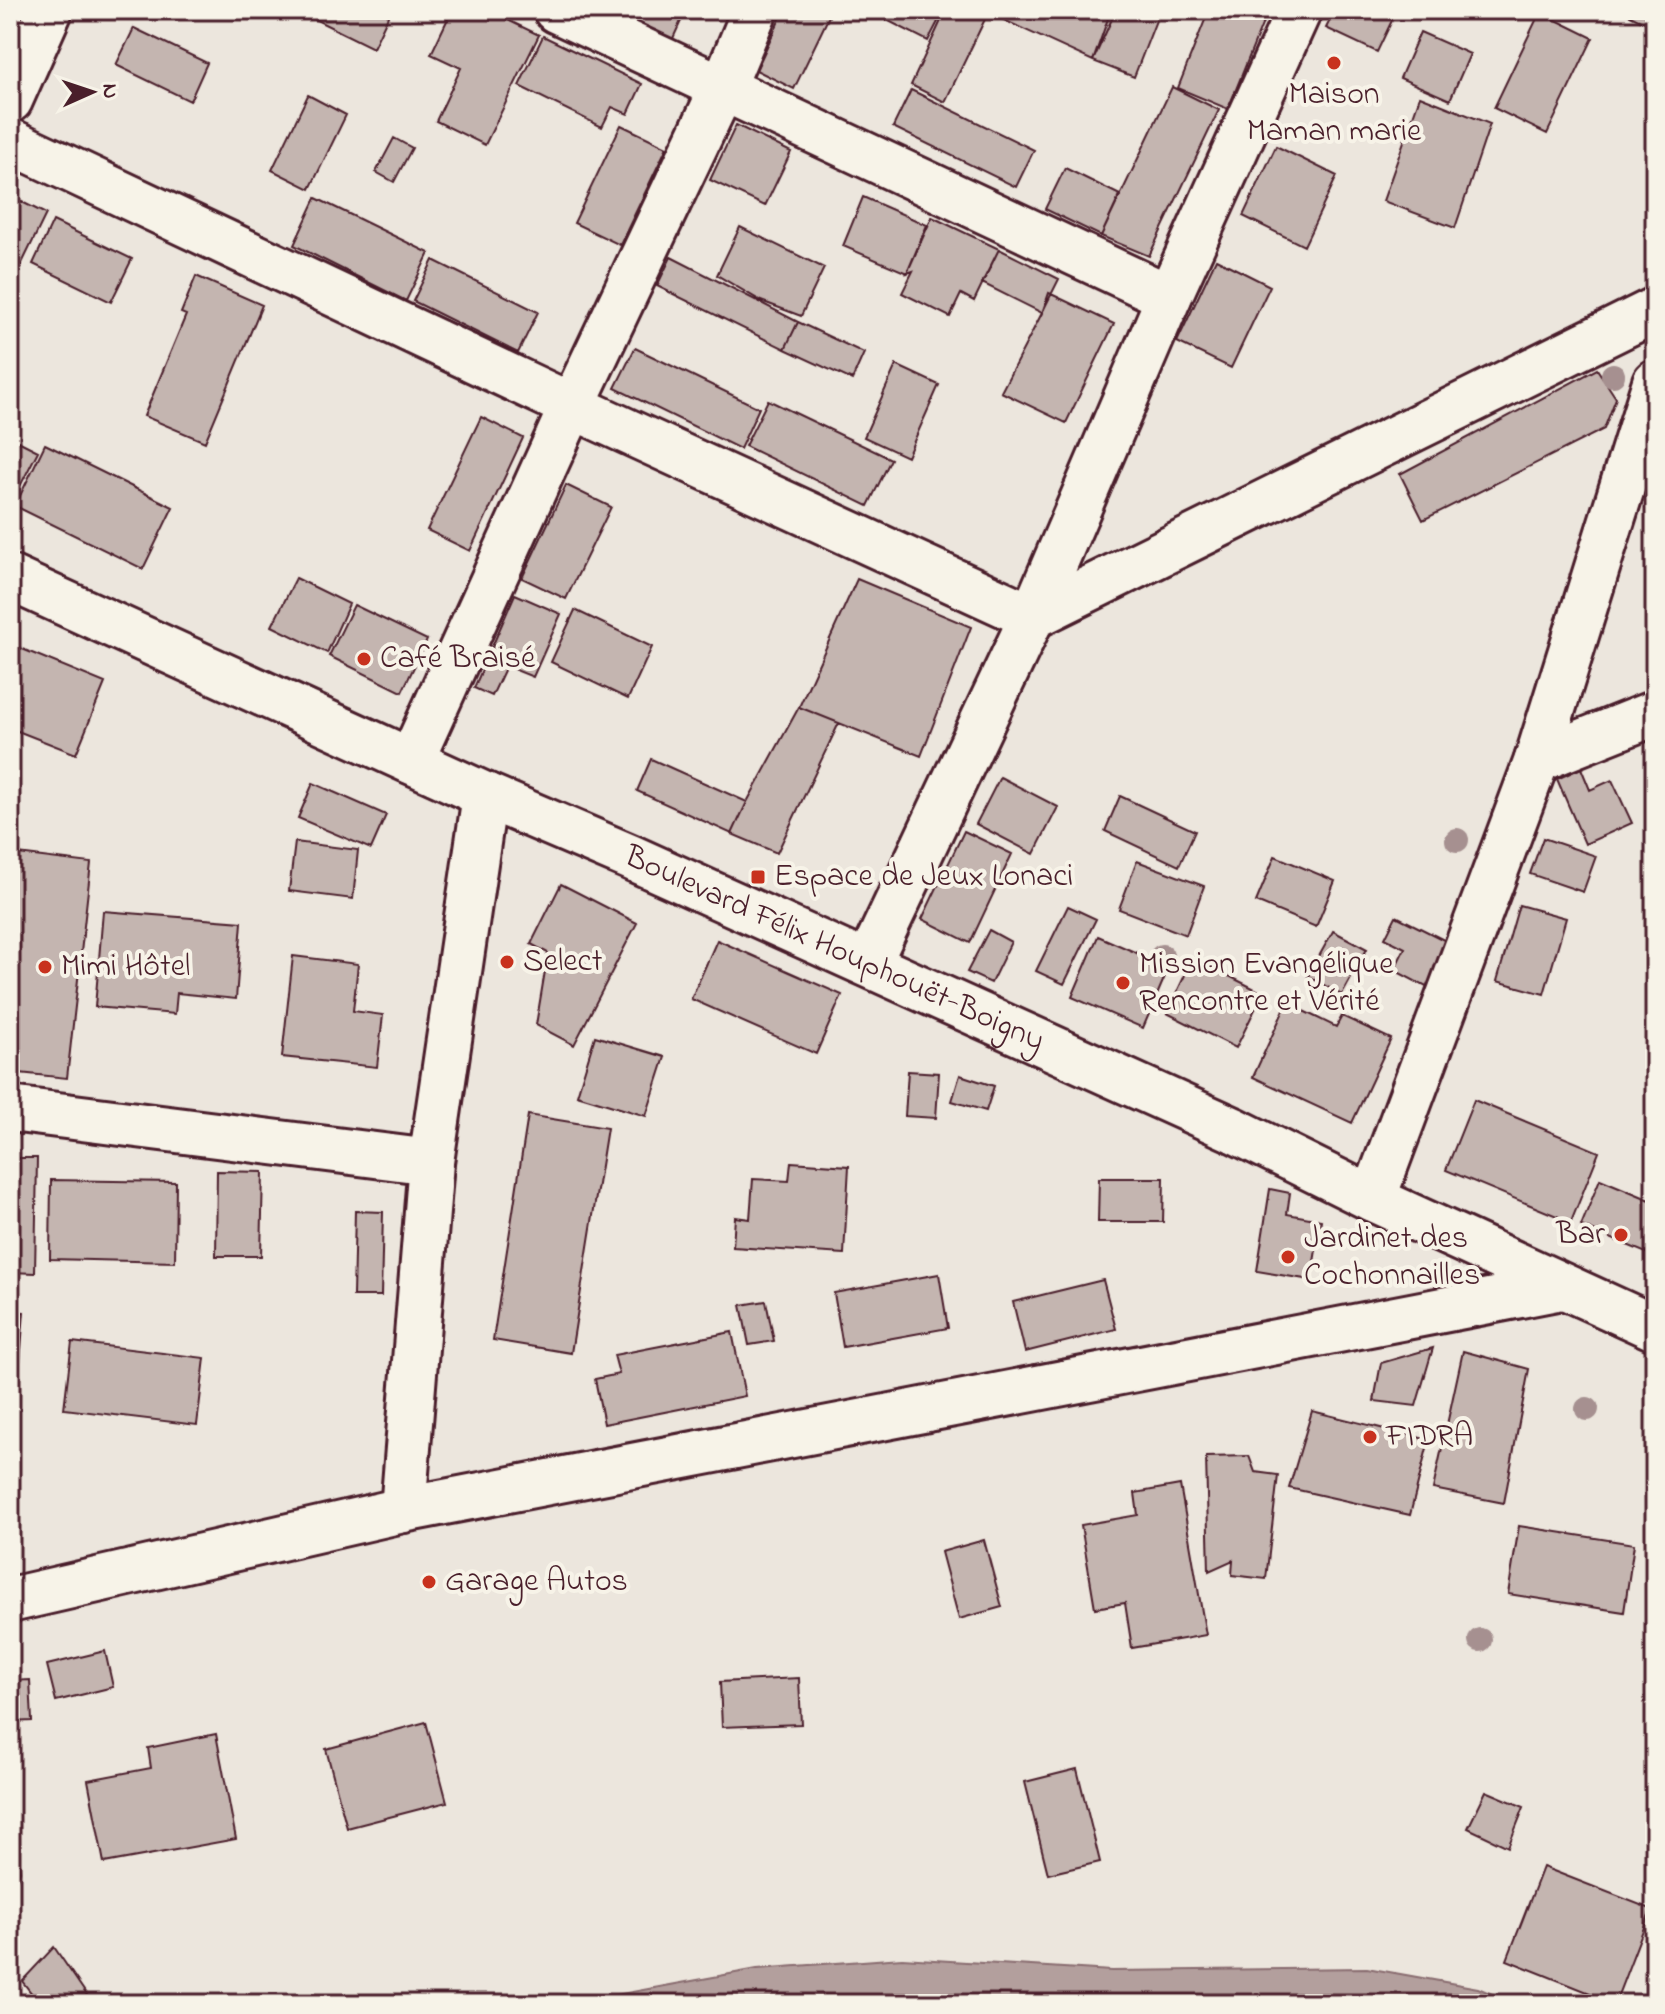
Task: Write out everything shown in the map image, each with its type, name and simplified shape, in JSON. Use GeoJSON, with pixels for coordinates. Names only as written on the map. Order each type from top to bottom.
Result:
{"type":"FeatureCollection","features":[{"type":"Feature","properties":{"kind":"street"},"geometry":{"type":"LineString","coordinates":[[10,100],[50,10]]}},
{"type":"Feature","properties":{"kind":"street"},"geometry":{"type":"LineString","coordinates":[[556,10],[1169,297]]}},
{"type":"Feature","properties":{"kind":"street"},"geometry":{"type":"LineString","coordinates":[[411,761],[572,406],[723,87],[755,10]]}},
{"type":"Feature","properties":{"kind":"street"},"geometry":{"type":"LineString","coordinates":[[868,964],[1032,617],[1169,297],[1299,10]]}},
{"type":"Feature","properties":{"kind":"street"},"geometry":{"type":"LineString","coordinates":[[10,141],[572,406],[1032,617]]}},
{"type":"Feature","properties":{"kind":"street"},"geometry":{"type":"LineString","coordinates":[[1032,617],[1655,310]]}},
{"type":"Feature","properties":{"kind":"street"},"geometry":{"type":"LineString","coordinates":[[1373,1199],[1537,760],[1655,382]]}},
{"type":"Feature","properties":{"kind":"street","name":"Boulevard Félix Houphouët-Boigny"},"geometry":{"type":"LineString","coordinates":[[10,578],[485,795],[630,857],[1232,1129],[1373,1199],[1655,1328]]}},
{"type":"Feature","properties":{"kind":"street"},"geometry":{"type":"LineString","coordinates":[[1537,760],[1655,713]]}},
{"type":"Feature","properties":{"kind":"street"},"geometry":{"type":"LineString","coordinates":[[403,1510],[431,1162],[485,795]]}},
{"type":"Feature","properties":{"kind":"street"},"geometry":{"type":"LineString","coordinates":[[10,1109],[431,1162]]}},
{"type":"Feature","properties":{"kind":"street"},"geometry":{"type":"LineString","coordinates":[[10,1600],[403,1510],[1562,1287]]}},
{"type":"Feature","properties":{"kind":"shaded area"},"geometry":{"type":"Polygon","coordinates":[[[902,1958],[1112,1971],[1367,1968],[1478,1988],[1516,2004],[567,2004],[757,1969],[902,1958]]]}},
{"type":"Feature","properties":{"kind":"building"},"geometry":{"type":"Polygon","coordinates":[[[296,10],[391,10],[373,48],[296,10]]]}},
{"type":"Feature","properties":{"kind":"building"},"geometry":{"type":"Polygon","coordinates":[[[452,10],[487,10],[539,35],[485,145],[436,121],[461,68],[431,54],[452,10]]]}},
{"type":"Feature","properties":{"kind":"building"},"geometry":{"type":"Polygon","coordinates":[[[614,10],[686,10],[670,45],[610,18],[614,10]]]}},
{"type":"Feature","properties":{"kind":"building"},"geometry":{"type":"Polygon","coordinates":[[[784,10],[832,10],[794,89],[756,70],[784,10]]]}},
{"type":"Feature","properties":{"kind":"building"},"geometry":{"type":"Polygon","coordinates":[[[867,10],[944,10],[928,41],[867,10]]]}},
{"type":"Feature","properties":{"kind":"building"},"geometry":{"type":"Polygon","coordinates":[[[946,10],[981,10],[988,13],[945,102],[911,85],[946,10]]]}},
{"type":"Feature","properties":{"kind":"building"},"geometry":{"type":"Polygon","coordinates":[[[982,10],[1116,10],[1093,61],[982,10]]]}},
{"type":"Feature","properties":{"kind":"building"},"geometry":{"type":"Polygon","coordinates":[[[1111,10],[1160,10],[1134,77],[1093,61],[1111,10]]]}},
{"type":"Feature","properties":{"kind":"building"},"geometry":{"type":"Polygon","coordinates":[[[1209,10],[1268,10],[1228,109],[1178,88],[1209,10]]]}},
{"type":"Feature","properties":{"kind":"building"},"geometry":{"type":"Polygon","coordinates":[[[1335,10],[1397,10],[1377,52],[1326,28],[1335,10]]]}},
{"type":"Feature","properties":{"kind":"building"},"geometry":{"type":"Polygon","coordinates":[[[1628,10],[1655,10],[1655,27],[1626,13],[1628,10]]]}},
{"type":"Feature","properties":{"kind":"building"},"geometry":{"type":"Polygon","coordinates":[[[1540,12],[1593,38],[1547,134],[1494,108],[1540,12]]]}},
{"type":"Feature","properties":{"kind":"building"},"geometry":{"type":"Polygon","coordinates":[[[134,28],[207,63],[190,101],[116,65],[134,28]]]}},
{"type":"Feature","properties":{"kind":"building"},"geometry":{"type":"Polygon","coordinates":[[[1420,32],[1470,54],[1450,100],[1400,78],[1420,32]]]}},
{"type":"Feature","properties":{"kind":"building"},"geometry":{"type":"Polygon","coordinates":[[[543,36],[642,84],[628,114],[612,107],[602,127],[519,86],[543,36]]]}},
{"type":"Feature","properties":{"kind":"building"},"geometry":{"type":"Polygon","coordinates":[[[1172,87],[1219,110],[1149,256],[1101,236],[1172,87]]]}},
{"type":"Feature","properties":{"kind":"building"},"geometry":{"type":"Polygon","coordinates":[[[911,90],[1034,150],[1016,187],[893,127],[911,90]]]}},
{"type":"Feature","properties":{"kind":"building"},"geometry":{"type":"Polygon","coordinates":[[[308,95],[346,115],[310,189],[272,170],[308,95]]]}},
{"type":"Feature","properties":{"kind":"building"},"geometry":{"type":"Polygon","coordinates":[[[1420,96],[1490,124],[1455,228],[1383,201],[1420,96]]]}},
{"type":"Feature","properties":{"kind":"building"},"geometry":{"type":"Polygon","coordinates":[[[621,125],[667,147],[620,245],[574,223],[621,125]]]}},
{"type":"Feature","properties":{"kind":"building"},"geometry":{"type":"Polygon","coordinates":[[[736,125],[791,152],[765,206],[710,180],[736,125]]]}},
{"type":"Feature","properties":{"kind":"building"},"geometry":{"type":"Polygon","coordinates":[[[394,138],[412,148],[394,182],[376,172],[394,138]]]}},
{"type":"Feature","properties":{"kind":"building"},"geometry":{"type":"Polygon","coordinates":[[[1276,146],[1337,176],[1304,246],[1243,216],[1276,146]]]}},
{"type":"Feature","properties":{"kind":"building"},"geometry":{"type":"Polygon","coordinates":[[[1065,168],[1120,195],[1101,236],[1045,209],[1065,168]]]}},
{"type":"Feature","properties":{"kind":"building"},"geometry":{"type":"Polygon","coordinates":[[[10,196],[46,214],[10,288],[10,196]]]}},
{"type":"Feature","properties":{"kind":"building"},"geometry":{"type":"Polygon","coordinates":[[[863,197],[927,225],[907,273],[843,246],[863,197]]]}},
{"type":"Feature","properties":{"kind":"building"},"geometry":{"type":"Polygon","coordinates":[[[316,198],[429,253],[406,301],[294,245],[316,198]]]}},
{"type":"Feature","properties":{"kind":"building"},"geometry":{"type":"Polygon","coordinates":[[[932,217],[999,249],[974,301],[961,294],[950,317],[902,293],[913,271],[907,273],[932,217]]]}},
{"type":"Feature","properties":{"kind":"building"},"geometry":{"type":"Polygon","coordinates":[[[53,221],[132,259],[111,302],[33,264],[53,221]]]}},
{"type":"Feature","properties":{"kind":"building"},"geometry":{"type":"Polygon","coordinates":[[[740,227],[824,268],[801,316],[761,301],[717,275],[740,227]]]}},
{"type":"Feature","properties":{"kind":"building"},"geometry":{"type":"Polygon","coordinates":[[[999,249],[1059,279],[1042,313],[982,283],[999,249]]]}},
{"type":"Feature","properties":{"kind":"building"},"geometry":{"type":"Polygon","coordinates":[[[671,257],[798,322],[785,349],[657,286],[671,257]]]}},
{"type":"Feature","properties":{"kind":"building"},"geometry":{"type":"Polygon","coordinates":[[[1216,259],[1270,286],[1231,368],[1177,342],[1216,259]]]}},
{"type":"Feature","properties":{"kind":"building"},"geometry":{"type":"Polygon","coordinates":[[[433,260],[538,312],[518,353],[413,301],[433,260]]]}},
{"type":"Feature","properties":{"kind":"building"},"geometry":{"type":"Polygon","coordinates":[[[196,276],[262,305],[205,442],[144,416],[186,315],[181,313],[196,276]]]}},
{"type":"Feature","properties":{"kind":"building"},"geometry":{"type":"Polygon","coordinates":[[[1049,293],[1114,324],[1066,423],[1001,392],[1042,313],[1049,293]]]}},
{"type":"Feature","properties":{"kind":"building"},"geometry":{"type":"Polygon","coordinates":[[[798,322],[864,353],[852,380],[785,349],[798,322]]]}},
{"type":"Feature","properties":{"kind":"building"},"geometry":{"type":"Polygon","coordinates":[[[635,348],[759,408],[740,449],[615,388],[635,348]]]}},
{"type":"Feature","properties":{"kind":"building"},"geometry":{"type":"Polygon","coordinates":[[[896,365],[939,385],[907,457],[864,437],[896,365]]]}},
{"type":"Feature","properties":{"kind":"building"},"geometry":{"type":"Polygon","coordinates":[[[1597,369],[1616,398],[1604,429],[1423,520],[1400,474],[1597,369]]]}},
{"type":"Feature","properties":{"kind":"building"},"geometry":{"type":"Polygon","coordinates":[[[768,400],[891,459],[868,506],[745,446],[768,400]]]}},
{"type":"Feature","properties":{"kind":"building"},"geometry":{"type":"Polygon","coordinates":[[[481,417],[523,438],[470,551],[427,530],[481,417]]]}},
{"type":"Feature","properties":{"kind":"building"},"geometry":{"type":"Polygon","coordinates":[[[10,437],[38,451],[10,506],[10,437]]]}},
{"type":"Feature","properties":{"kind":"building"},"geometry":{"type":"Polygon","coordinates":[[[45,444],[173,507],[143,569],[15,506],[45,444]]]}},
{"type":"Feature","properties":{"kind":"building"},"geometry":{"type":"Polygon","coordinates":[[[566,485],[611,507],[566,599],[522,578],[566,485]]]}},
{"type":"Feature","properties":{"kind":"building"},"geometry":{"type":"Polygon","coordinates":[[[296,578],[349,604],[327,653],[272,626],[296,578]]]}},
{"type":"Feature","properties":{"kind":"building"},"geometry":{"type":"Polygon","coordinates":[[[857,579],[971,627],[921,756],[799,707],[857,579]]]}},
{"type":"Feature","properties":{"kind":"building"},"geometry":{"type":"Polygon","coordinates":[[[515,594],[561,614],[533,677],[506,666],[492,696],[474,688],[515,594]]]}},
{"type":"Feature","properties":{"kind":"building"},"geometry":{"type":"Polygon","coordinates":[[[354,605],[427,640],[402,692],[329,656],[354,605]]]}},
{"type":"Feature","properties":{"kind":"building"},"geometry":{"type":"Polygon","coordinates":[[[575,610],[652,647],[628,699],[551,662],[575,610]]]}},
{"type":"Feature","properties":{"kind":"building"},"geometry":{"type":"Polygon","coordinates":[[[10,644],[105,683],[76,754],[10,728],[10,644]]]}},
{"type":"Feature","properties":{"kind":"building"},"geometry":{"type":"Polygon","coordinates":[[[799,707],[839,723],[777,853],[732,834],[799,707]]]}},
{"type":"Feature","properties":{"kind":"building"},"geometry":{"type":"Polygon","coordinates":[[[651,759],[747,802],[732,834],[637,791],[651,759]]]}},
{"type":"Feature","properties":{"kind":"building"},"geometry":{"type":"Polygon","coordinates":[[[1581,768],[1590,790],[1612,780],[1632,823],[1585,844],[1557,779],[1581,768]]]}},
{"type":"Feature","properties":{"kind":"building"},"geometry":{"type":"Polygon","coordinates":[[[1000,777],[1058,807],[1034,854],[976,824],[1000,777]]]}},
{"type":"Feature","properties":{"kind":"building"},"geometry":{"type":"Polygon","coordinates":[[[313,783],[386,815],[371,849],[298,818],[313,783]]]}},
{"type":"Feature","properties":{"kind":"building"},"geometry":{"type":"Polygon","coordinates":[[[1120,796],[1195,831],[1179,866],[1105,831],[1120,796]]]}},
{"type":"Feature","properties":{"kind":"building"},"geometry":{"type":"Polygon","coordinates":[[[964,831],[1012,854],[970,943],[922,919],[964,831]]]}},
{"type":"Feature","properties":{"kind":"building"},"geometry":{"type":"Polygon","coordinates":[[[1543,838],[1596,856],[1583,892],[1530,874],[1543,838]]]}},
{"type":"Feature","properties":{"kind":"building"},"geometry":{"type":"Polygon","coordinates":[[[295,842],[358,850],[353,899],[289,891],[295,842]]]}},
{"type":"Feature","properties":{"kind":"building","name":"Mimi Hôtel"},"geometry":{"type":"Polygon","coordinates":[[[10,853],[91,863],[67,1078],[10,1072],[10,853]]]}},
{"type":"Feature","properties":{"kind":"building"},"geometry":{"type":"Polygon","coordinates":[[[1275,856],[1335,881],[1316,927],[1256,902],[1275,856]]]}},
{"type":"Feature","properties":{"kind":"building"},"geometry":{"type":"Polygon","coordinates":[[[1137,861],[1204,886],[1186,935],[1119,909],[1137,861]]]}},
{"type":"Feature","properties":{"kind":"building"},"geometry":{"type":"Polygon","coordinates":[[[561,884],[637,923],[574,1045],[536,1025],[548,953],[531,944],[561,884]]]}},
{"type":"Feature","properties":{"kind":"building"},"geometry":{"type":"Polygon","coordinates":[[[1519,905],[1566,918],[1544,994],[1497,981],[1519,905]]]}},
{"type":"Feature","properties":{"kind":"building"},"geometry":{"type":"Polygon","coordinates":[[[1068,906],[1096,919],[1064,984],[1036,971],[1068,906]]]}},
{"type":"Feature","properties":{"kind":"building"},"geometry":{"type":"Polygon","coordinates":[[[103,911],[242,922],[236,999],[177,993],[175,1014],[95,1007],[103,911]]]}},
{"type":"Feature","properties":{"kind":"building"},"geometry":{"type":"Polygon","coordinates":[[[1396,916],[1452,944],[1430,989],[1394,970],[1405,948],[1385,938],[1396,916]]]}},
{"type":"Feature","properties":{"kind":"building"},"geometry":{"type":"Polygon","coordinates":[[[989,930],[1011,942],[991,983],[967,972],[989,930]]]}},
{"type":"Feature","properties":{"kind":"building"},"geometry":{"type":"Polygon","coordinates":[[[1333,931],[1367,949],[1342,995],[1308,976],[1333,931]]]}},
{"type":"Feature","properties":{"kind":"building"},"geometry":{"type":"Polygon","coordinates":[[[1098,936],[1169,967],[1143,1028],[1072,997],[1098,936]]]}},
{"type":"Feature","properties":{"kind":"building"},"geometry":{"type":"Polygon","coordinates":[[[717,940],[842,995],[816,1054],[691,999],[717,940]]]}},
{"type":"Feature","properties":{"kind":"building"},"geometry":{"type":"Polygon","coordinates":[[[293,956],[358,964],[353,1011],[383,1015],[377,1067],[282,1057],[293,956]]]}},
{"type":"Feature","properties":{"kind":"building"},"geometry":{"type":"Polygon","coordinates":[[[1193,958],[1263,993],[1236,1048],[1167,1013],[1193,958]]]}},
{"type":"Feature","properties":{"kind":"building"},"geometry":{"type":"Polygon","coordinates":[[[1287,1003],[1336,1027],[1342,1016],[1391,1039],[1352,1123],[1253,1077],[1287,1003]]]}},
{"type":"Feature","properties":{"kind":"building"},"geometry":{"type":"Polygon","coordinates":[[[595,1036],[665,1057],[646,1116],[577,1095],[595,1036]]]}},
{"type":"Feature","properties":{"kind":"building"},"geometry":{"type":"Polygon","coordinates":[[[908,1071],[939,1073],[936,1118],[905,1116],[908,1071]]]}},
{"type":"Feature","properties":{"kind":"building"},"geometry":{"type":"Polygon","coordinates":[[[960,1075],[994,1086],[986,1111],[952,1101],[960,1075]]]}},
{"type":"Feature","properties":{"kind":"building"},"geometry":{"type":"Polygon","coordinates":[[[1474,1100],[1599,1152],[1571,1222],[1446,1170],[1474,1100]]]}},
{"type":"Feature","properties":{"kind":"building"},"geometry":{"type":"Polygon","coordinates":[[[528,1115],[607,1128],[571,1353],[493,1340],[528,1115]]]}},
{"type":"Feature","properties":{"kind":"building"},"geometry":{"type":"Polygon","coordinates":[[[10,1158],[37,1158],[35,1273],[10,1272],[10,1158]]]}},
{"type":"Feature","properties":{"kind":"building"},"geometry":{"type":"Polygon","coordinates":[[[791,1162],[849,1166],[844,1254],[733,1247],[735,1217],[750,1219],[753,1179],[789,1181],[791,1162]]]}},
{"type":"Feature","properties":{"kind":"building"},"geometry":{"type":"Polygon","coordinates":[[[217,1171],[263,1172],[261,1256],[216,1256],[217,1171]]]}},
{"type":"Feature","properties":{"kind":"building"},"geometry":{"type":"Polygon","coordinates":[[[1099,1178],[1164,1178],[1163,1222],[1098,1222],[1099,1178]]]}},
{"type":"Feature","properties":{"kind":"building"},"geometry":{"type":"Polygon","coordinates":[[[1600,1179],[1655,1202],[1655,1245],[1651,1255],[1581,1226],[1600,1179]]]}},
{"type":"Feature","properties":{"kind":"building"},"geometry":{"type":"Polygon","coordinates":[[[51,1180],[176,1182],[175,1262],[50,1259],[51,1180]]]}},
{"type":"Feature","properties":{"kind":"building"},"geometry":{"type":"Polygon","coordinates":[[[1270,1189],[1290,1193],[1287,1214],[1321,1220],[1311,1280],[1257,1271],[1270,1189]]]}},
{"type":"Feature","properties":{"kind":"building"},"geometry":{"type":"Polygon","coordinates":[[[355,1211],[383,1212],[381,1296],[353,1296],[355,1211]]]}},
{"type":"Feature","properties":{"kind":"building"},"geometry":{"type":"Polygon","coordinates":[[[939,1274],[948,1328],[843,1347],[834,1293],[939,1274]]]}},
{"type":"Feature","properties":{"kind":"building"},"geometry":{"type":"Polygon","coordinates":[[[1103,1280],[1116,1329],[1025,1352],[1013,1302],[1103,1280]]]}},
{"type":"Feature","properties":{"kind":"building"},"geometry":{"type":"Polygon","coordinates":[[[766,1301],[774,1341],[749,1345],[741,1305],[766,1301]]]}},
{"type":"Feature","properties":{"kind":"building"},"geometry":{"type":"Polygon","coordinates":[[[10,1311],[24,1312],[19,1375],[10,1374],[10,1311]]]}},
{"type":"Feature","properties":{"kind":"building"},"geometry":{"type":"Polygon","coordinates":[[[732,1332],[745,1396],[604,1424],[595,1379],[619,1374],[614,1355],[732,1332]]]}},
{"type":"Feature","properties":{"kind":"building"},"geometry":{"type":"Polygon","coordinates":[[[72,1342],[205,1358],[197,1425],[64,1409],[72,1342]]]}},
{"type":"Feature","properties":{"kind":"building"},"geometry":{"type":"Polygon","coordinates":[[[1433,1348],[1416,1406],[1374,1401],[1381,1363],[1433,1348]]]}},
{"type":"Feature","properties":{"kind":"building"},"geometry":{"type":"Polygon","coordinates":[[[1463,1351],[1529,1369],[1504,1503],[1433,1489],[1463,1351]]]}},
{"type":"Feature","properties":{"kind":"building"},"geometry":{"type":"Polygon","coordinates":[[[1312,1411],[1429,1440],[1410,1515],[1289,1488],[1312,1411]]]}},
{"type":"Feature","properties":{"kind":"building"},"geometry":{"type":"Polygon","coordinates":[[[1249,1456],[1255,1472],[1278,1475],[1266,1579],[1232,1575],[1233,1560],[1209,1571],[1206,1457],[1249,1456]]]}},
{"type":"Feature","properties":{"kind":"building"},"geometry":{"type":"Polygon","coordinates":[[[1180,1485],[1206,1635],[1132,1648],[1125,1603],[1095,1608],[1081,1525],[1138,1515],[1135,1493],[1180,1485]]]}},
{"type":"Feature","properties":{"kind":"building"},"geometry":{"type":"Polygon","coordinates":[[[1519,1526],[1634,1544],[1624,1612],[1508,1594],[1519,1526]]]}},
{"type":"Feature","properties":{"kind":"building"},"geometry":{"type":"Polygon","coordinates":[[[984,1540],[1002,1607],[959,1619],[941,1552],[984,1540]]]}},
{"type":"Feature","properties":{"kind":"building"},"geometry":{"type":"Polygon","coordinates":[[[105,1651],[113,1687],[56,1701],[47,1665],[105,1651]]]}},
{"type":"Feature","properties":{"kind":"building"},"geometry":{"type":"Polygon","coordinates":[[[799,1678],[801,1724],[722,1727],[720,1682],[799,1678]]]}},
{"type":"Feature","properties":{"kind":"building"},"geometry":{"type":"Polygon","coordinates":[[[30,1680],[32,1721],[10,1722],[10,1681],[30,1680]]]}},
{"type":"Feature","properties":{"kind":"building"},"geometry":{"type":"Polygon","coordinates":[[[426,1722],[447,1802],[347,1828],[326,1749],[426,1722]]]}},
{"type":"Feature","properties":{"kind":"building"},"geometry":{"type":"Polygon","coordinates":[[[216,1734],[236,1839],[104,1863],[88,1780],[151,1768],[148,1748],[216,1734]]]}},
{"type":"Feature","properties":{"kind":"building"},"geometry":{"type":"Polygon","coordinates":[[[1077,1769],[1100,1862],[1048,1874],[1025,1782],[1077,1769]]]}},
{"type":"Feature","properties":{"kind":"building"},"geometry":{"type":"Polygon","coordinates":[[[1486,1791],[1524,1807],[1508,1847],[1468,1828],[1486,1791]]]}},
{"type":"Feature","properties":{"kind":"building"},"geometry":{"type":"Polygon","coordinates":[[[10,1817],[20,1871],[10,1896],[10,1817]]]}},
{"type":"Feature","properties":{"kind":"building"},"geometry":{"type":"Polygon","coordinates":[[[1543,1867],[1651,1909],[1615,2003],[1507,1960],[1543,1867]]]}},
{"type":"Feature","properties":{"kind":"building"},"geometry":{"type":"Polygon","coordinates":[[[54,1947],[93,2004],[40,2004],[22,1981],[54,1947]]]}},
{"type":"Feature","properties":{"kind":"place","name":"Maison Maman marie"},"geometry":{"type":"Point","coordinates":[1334,63]}},
{"type":"Feature","properties":{"kind":"place","name":"Café Braisé"},"geometry":{"type":"Point","coordinates":[364,659]}},
{"type":"Feature","properties":{"kind":"place","name":"Espace de Jeux Lonaci"},"geometry":{"type":"Point","coordinates":[758,877]}},
{"type":"Feature","properties":{"kind":"place","name":"Select"},"geometry":{"type":"Point","coordinates":[507,962]}},
{"type":"Feature","properties":{"kind":"place","name":"Mimi Hôtel"},"geometry":{"type":"Point","coordinates":[45,967]}},
{"type":"Feature","properties":{"kind":"place","name":"Mission Evangélique Rencontre et Vérité"},"geometry":{"type":"Point","coordinates":[1123,983]}},
{"type":"Feature","properties":{"kind":"place","name":"Bar"},"geometry":{"type":"Point","coordinates":[1621,1235]}},
{"type":"Feature","properties":{"kind":"place","name":"Jardinet des Cochonnailles"},"geometry":{"type":"Point","coordinates":[1288,1257]}},
{"type":"Feature","properties":{"kind":"place","name":"FIDRA"},"geometry":{"type":"Point","coordinates":[1370,1437]}},
{"type":"Feature","properties":{"kind":"place","name":"Garage Autos"},"geometry":{"type":"Point","coordinates":[429,1582]}}]}
